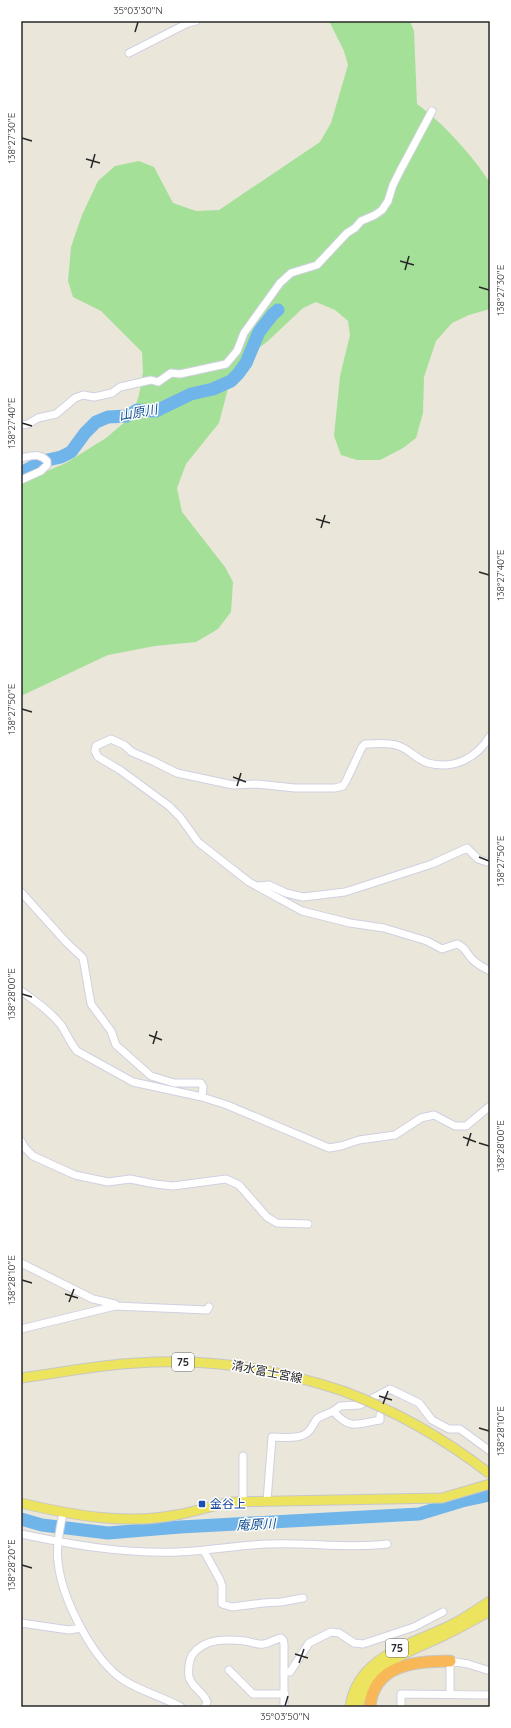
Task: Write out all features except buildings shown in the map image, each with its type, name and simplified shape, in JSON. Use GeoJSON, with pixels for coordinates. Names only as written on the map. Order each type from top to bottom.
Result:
{"type":"FeatureCollection","features":[{"type":"Feature","properties":{"kind":"highway"},"geometry":{"type":"LineString","coordinates":[[370,1707],[373,1693],[377,1685],[382,1678],[397,1668],[414,1663],[450,1661]]}},
{"type":"Feature","properties":{"kind":"highway"},"geometry":{"type":"LineString","coordinates":[[377,1707],[380,1694],[385,1686],[396,1677],[424,1666],[450,1661]]}},
{"type":"Feature","properties":{"kind":"main road","name":"清水富士宮線"},"geometry":{"type":"LineString","coordinates":[[21,1378],[134,1363],[194,1362],[252,1367],[280,1373],[343,1391],[384,1408],[438,1437],[490,1474]]}},
{"type":"Feature","properties":{"kind":"main road"},"geometry":{"type":"LineString","coordinates":[[21,1503],[63,1513],[96,1517],[139,1519],[176,1515],[211,1505],[243,1502],[442,1498],[490,1484]]}},
{"type":"Feature","properties":{"kind":"main road","name":"75"},"geometry":{"type":"LineString","coordinates":[[455,1627],[490,1601]]}},
{"type":"Feature","properties":{"kind":"main road","name":"75"},"geometry":{"type":"LineString","coordinates":[[350,1707],[358,1691],[384,1665],[455,1627],[490,1611]]}},
{"type":"Feature","properties":{"kind":"main road","name":"75"},"geometry":{"type":"LineString","coordinates":[[358,1691],[358,1707]]}},
{"type":"Feature","properties":{"kind":"street"},"geometry":{"type":"LineString","coordinates":[[129,53],[188,23],[196,21]]}},
{"type":"Feature","properties":{"kind":"street"},"geometry":{"type":"LineString","coordinates":[[21,425],[28,424],[38,418],[56,414],[75,398],[83,395],[94,397],[112,393],[120,387],[150,380],[158,382],[171,373],[180,374],[226,364],[237,351],[244,333],[280,283],[291,273],[317,265],[347,233],[355,228],[361,221],[382,210],[388,201],[393,185],[400,171],[432,111]]}},
{"type":"Feature","properties":{"kind":"street"},"geometry":{"type":"LineString","coordinates":[[21,458],[35,455],[44,457],[47,461],[47,465],[41,471],[21,480]]}},
{"type":"Feature","properties":{"kind":"street"},"geometry":{"type":"LineString","coordinates":[[490,736],[476,754],[462,763],[444,765],[428,763],[400,746],[389,743],[365,744],[362,747],[343,786],[335,788],[294,788],[257,784],[234,785],[177,774],[153,760],[132,752],[124,745],[111,739],[96,746],[95,751],[98,758],[120,770],[169,806],[180,817],[198,842],[249,882],[302,911],[325,917],[384,928],[427,941],[442,948],[457,944],[464,947],[471,958],[479,965],[490,971]]}},
{"type":"Feature","properties":{"kind":"street"},"geometry":{"type":"LineString","coordinates":[[257,886],[269,885],[303,897],[345,892],[432,864],[467,848],[478,859],[490,863]]}},
{"type":"Feature","properties":{"kind":"street"},"geometry":{"type":"LineString","coordinates":[[21,892],[66,942],[83,958],[87,973],[91,1004],[111,1031],[116,1045],[151,1076],[174,1083],[200,1083],[203,1087],[202,1097]]}},
{"type":"Feature","properties":{"kind":"street"},"geometry":{"type":"LineString","coordinates":[[21,991],[42,1005],[61,1026],[70,1044],[78,1051],[133,1082],[202,1097],[228,1105],[329,1148],[359,1140],[396,1135],[421,1118],[434,1115],[455,1126],[466,1126],[490,1106]]}},
{"type":"Feature","properties":{"kind":"street"},"geometry":{"type":"LineString","coordinates":[[21,1141],[25,1148],[34,1156],[75,1174],[108,1182],[130,1179],[173,1186],[226,1178],[239,1185],[267,1217],[272,1220],[277,1222],[308,1224]]}},
{"type":"Feature","properties":{"kind":"street"},"geometry":{"type":"LineString","coordinates":[[21,1263],[93,1299],[115,1304],[115,1306]]}},
{"type":"Feature","properties":{"kind":"street"},"geometry":{"type":"LineString","coordinates":[[21,1329],[115,1306],[207,1310],[209,1307]]}},
{"type":"Feature","properties":{"kind":"street"},"geometry":{"type":"LineString","coordinates":[[267,1501],[272,1437],[299,1436],[305,1434],[310,1431],[319,1418],[334,1412],[340,1406],[360,1405],[390,1388],[419,1403],[432,1420],[449,1428],[460,1429],[490,1451]]}},
{"type":"Feature","properties":{"kind":"street"},"geometry":{"type":"LineString","coordinates":[[334,1412],[342,1421],[352,1424],[380,1420],[380,1415]]}},
{"type":"Feature","properties":{"kind":"street"},"geometry":{"type":"LineString","coordinates":[[242,1456],[243,1502]]}},
{"type":"Feature","properties":{"kind":"street"},"geometry":{"type":"LineString","coordinates":[[63,1513],[58,1540],[58,1561],[61,1581],[66,1596],[81,1628],[96,1654],[125,1681],[181,1707]]}},
{"type":"Feature","properties":{"kind":"street"},"geometry":{"type":"LineString","coordinates":[[21,1534],[111,1550],[175,1552],[204,1551],[268,1544],[368,1546],[387,1544]]}},
{"type":"Feature","properties":{"kind":"street"},"geometry":{"type":"LineString","coordinates":[[204,1551],[220,1580],[222,1586],[222,1604],[232,1607],[246,1606],[303,1598]]}},
{"type":"Feature","properties":{"kind":"street"},"geometry":{"type":"LineString","coordinates":[[285,1672],[290,1672],[309,1643],[331,1632],[339,1633],[354,1643],[363,1644],[414,1627],[443,1612]]}},
{"type":"Feature","properties":{"kind":"street"},"geometry":{"type":"LineString","coordinates":[[21,1623],[68,1630],[81,1628]]}},
{"type":"Feature","properties":{"kind":"street"},"geometry":{"type":"LineString","coordinates":[[205,1707],[207,1702],[206,1698],[194,1686],[189,1678],[189,1666],[192,1656],[199,1647],[210,1642],[244,1641],[263,1644],[281,1638],[284,1644],[284,1707]]}},
{"type":"Feature","properties":{"kind":"street"},"geometry":{"type":"LineString","coordinates":[[450,1694],[450,1661],[468,1664],[490,1671]]}},
{"type":"Feature","properties":{"kind":"street"},"geometry":{"type":"LineString","coordinates":[[229,1670],[253,1694],[284,1694]]}},
{"type":"Feature","properties":{"kind":"street"},"geometry":{"type":"LineString","coordinates":[[401,1707],[401,1694],[490,1695]]}},
{"type":"Feature","properties":{"kind":"green space"},"geometry":{"type":"Polygon","coordinates":[[[329,21],[410,21],[414,31],[417,104],[437,120],[457,140],[490,183],[490,309],[469,315],[452,323],[436,341],[424,377],[423,413],[416,438],[403,448],[380,460],[357,460],[341,455],[334,436],[340,376],[350,335],[348,321],[335,310],[316,302],[303,308],[268,341],[244,359],[231,377],[219,423],[186,464],[177,488],[182,512],[225,567],[233,582],[231,612],[218,629],[196,642],[155,646],[108,655],[21,696],[21,482],[66,463],[106,438],[132,416],[139,395],[143,372],[142,352],[101,311],[73,297],[68,281],[71,247],[82,215],[98,181],[115,166],[139,161],[154,167],[173,203],[196,211],[219,210],[320,142],[331,123],[348,65],[344,51],[329,21]]]}},
{"type":"Feature","properties":{"kind":"waterway","name":"山原川"},"geometry":{"type":"LineString","coordinates":[[21,473],[43,461],[61,457],[71,452],[85,433],[96,422],[108,417],[127,416],[137,410],[156,411],[191,394],[213,389],[231,381],[246,363],[259,332],[278,310]]}},
{"type":"Feature","properties":{"kind":"waterway","name":"庵原川"},"geometry":{"type":"LineString","coordinates":[[21,1519],[42,1525],[108,1533],[180,1527],[419,1514],[462,1501],[490,1495]]}},
{"type":"Feature","properties":{"kind":"place","name":"金谷上"},"geometry":{"type":"Point","coordinates":[202,1504]}}]}
